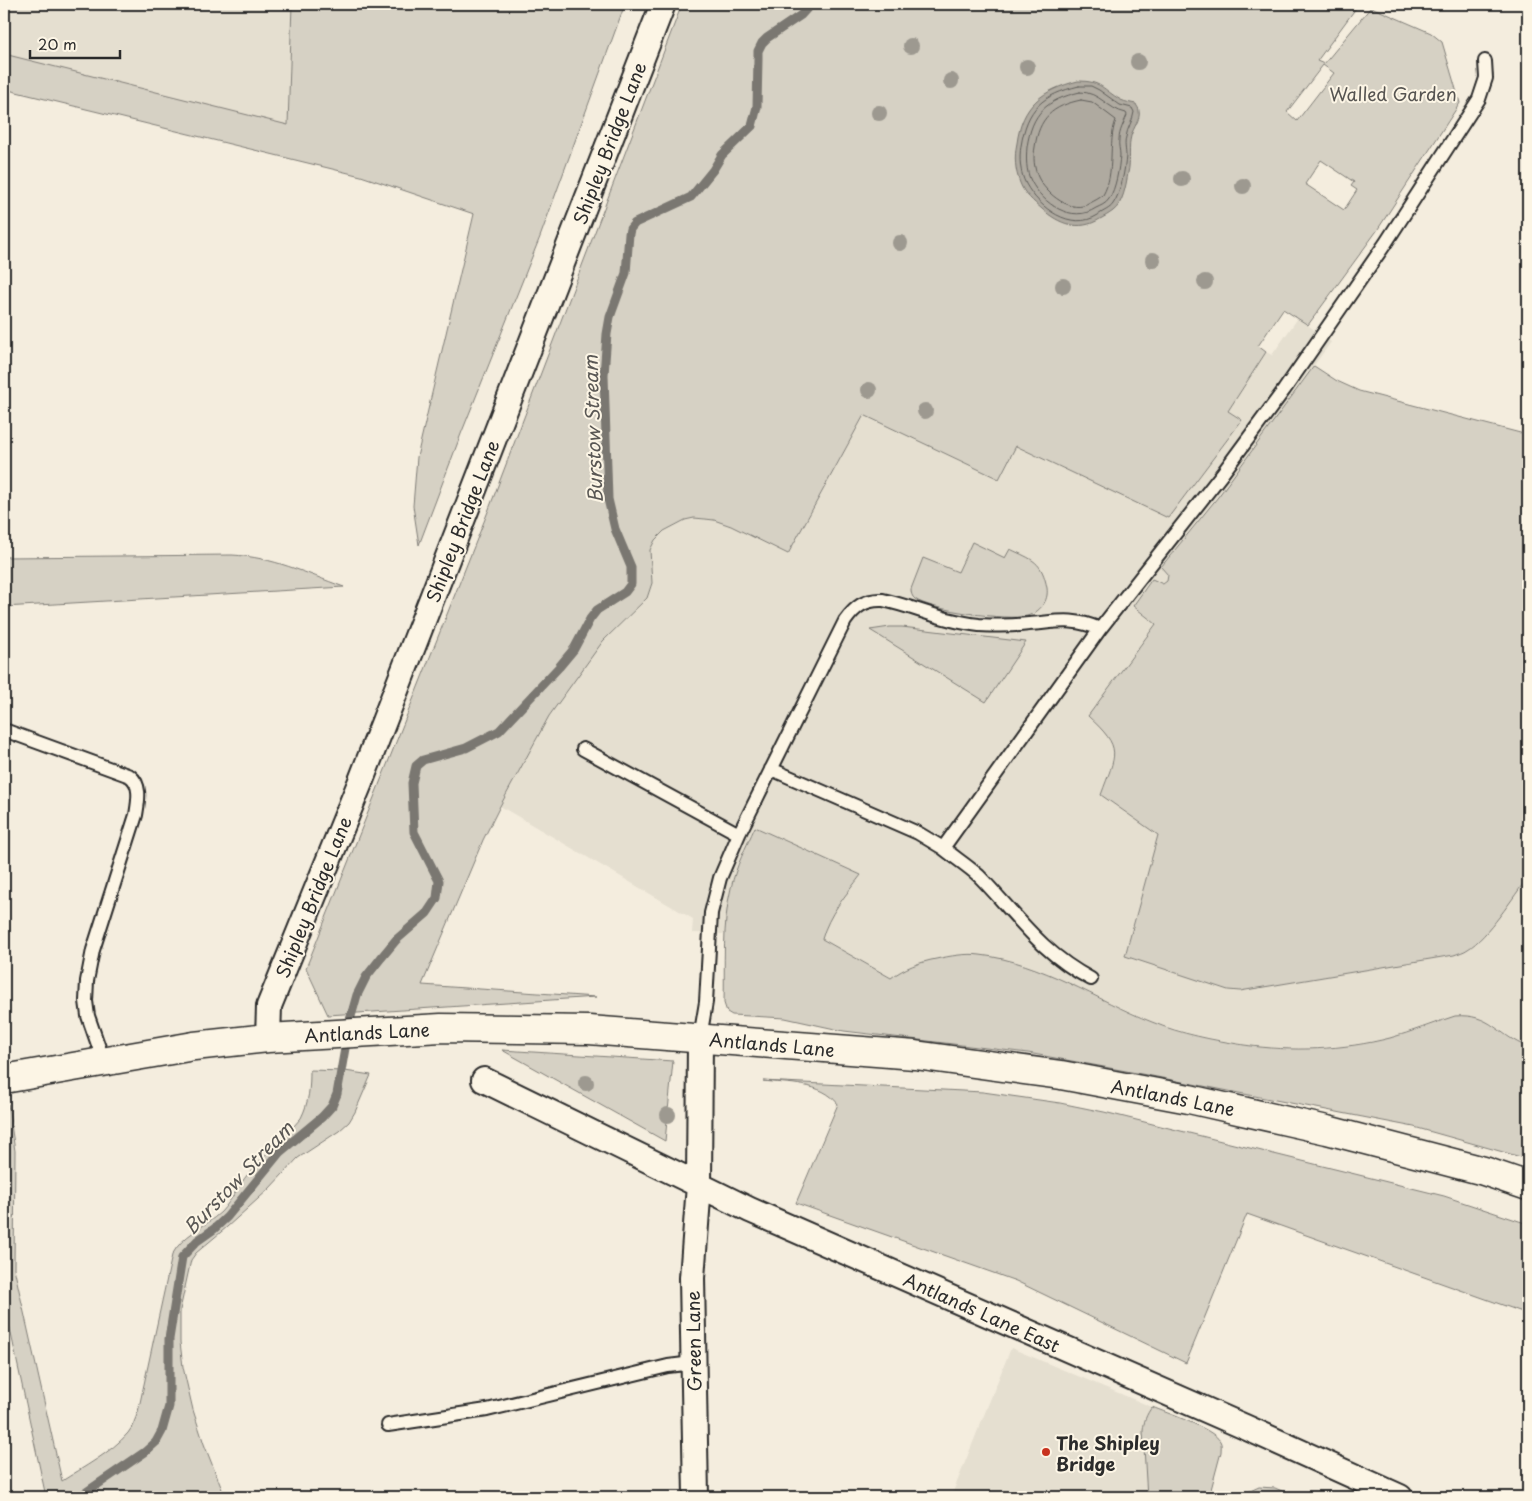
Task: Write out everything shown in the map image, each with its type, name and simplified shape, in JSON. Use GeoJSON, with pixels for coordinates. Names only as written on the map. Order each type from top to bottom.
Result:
{"type":"FeatureCollection","features":[{"type":"Feature","properties":{"kind":"main road","name":"Antlands Lane"},"geometry":{"type":"LineString","coordinates":[[4,1079],[194,1046],[268,1038],[379,1030],[441,1028],[589,1030],[915,1055],[1061,1075],[1189,1099],[1327,1130],[1484,1172],[1528,1186]]}},
{"type":"Feature","properties":{"kind":"street","name":"Shipley Bridge Lane"},"geometry":{"type":"LineString","coordinates":[[268,1038],[269,1006],[360,783],[663,4]]}},
{"type":"Feature","properties":{"kind":"street"},"geometry":{"type":"LineString","coordinates":[[699,1185],[700,1038]]}},
{"type":"Feature","properties":{"kind":"street","name":"Antlands Lane East"},"geometry":{"type":"LineString","coordinates":[[484,1080],[750,1210],[1400,1497]]}},
{"type":"Feature","properties":{"kind":"street","name":"Green Lane"},"geometry":{"type":"LineString","coordinates":[[696,1497],[692,1270],[699,1185]]}},
{"type":"Feature","properties":{"kind":"lane"},"geometry":{"type":"LineString","coordinates":[[943,848],[1100,629],[1249,439],[1380,252],[1479,99],[1486,78],[1486,61]]}},
{"type":"Feature","properties":{"kind":"lane"},"geometry":{"type":"LineString","coordinates":[[700,1038],[706,1002],[711,913],[720,878],[739,834],[845,621],[857,607],[872,600],[882,600],[950,620],[978,625],[1012,626],[1066,620],[1089,624],[1100,629]]}},
{"type":"Feature","properties":{"kind":"lane"},"geometry":{"type":"LineString","coordinates":[[4,730],[130,776],[137,787],[136,815],[93,950],[87,982],[86,1001],[88,1016],[104,1062]]}},
{"type":"Feature","properties":{"kind":"lane"},"geometry":{"type":"LineString","coordinates":[[583,749],[739,834]]}},
{"type":"Feature","properties":{"kind":"lane"},"geometry":{"type":"LineString","coordinates":[[771,769],[918,833],[943,848],[978,875],[1047,950],[1090,979]]}},
{"type":"Feature","properties":{"kind":"lane"},"geometry":{"type":"LineString","coordinates":[[388,1425],[487,1410],[668,1366],[693,1363]]}},
{"type":"Feature","properties":{"kind":"shaded area"},"geometry":{"type":"Polygon","coordinates":[[[4,4],[292,4],[287,150],[4,70],[4,4]]]}},
{"type":"Feature","properties":{"kind":"shaded area"},"geometry":{"type":"Polygon","coordinates":[[[1298,318],[1331,342],[1218,497],[1161,566],[1168,575],[1167,581],[1163,584],[1151,579],[1137,600],[1133,607],[1156,624],[1089,716],[1104,730],[1114,746],[1112,762],[1101,795],[1158,835],[1125,956],[1228,990],[1240,991],[1454,955],[1467,950],[1477,943],[1528,877],[1528,1047],[1517,1042],[1492,1024],[1443,1019],[1391,1038],[1345,1046],[1286,1049],[1244,1045],[1195,1035],[1155,1023],[1043,972],[1011,961],[966,954],[943,957],[919,964],[891,978],[822,939],[834,910],[861,875],[755,827],[741,857],[731,886],[725,934],[692,933],[693,919],[500,806],[549,716],[592,654],[647,598],[652,583],[650,550],[655,540],[664,531],[685,520],[694,518],[714,520],[731,526],[788,554],[864,415],[999,479],[1015,446],[1168,517],[1242,420],[1228,411],[1266,352],[1272,355],[1298,318]]]}},
{"type":"Feature","properties":{"kind":"shaded area"},"geometry":{"type":"Polygon","coordinates":[[[1011,1348],[1171,1415],[1171,1497],[951,1497],[1011,1348]]]}},
{"type":"Feature","properties":{"kind":"green space"},"geometry":{"type":"Polygon","coordinates":[[[292,4],[625,4],[540,237],[419,545],[413,506],[417,457],[474,214],[361,176],[4,89],[4,54],[288,125],[292,4]]]}},
{"type":"Feature","properties":{"kind":"green space","name":"Walled Garden"},"geometry":{"type":"Polygon","coordinates":[[[682,4],[1359,4],[1317,61],[1324,64],[1371,7],[1431,33],[1442,42],[1460,103],[1376,232],[1308,325],[1283,309],[1258,346],[1266,352],[1228,411],[1242,420],[1168,518],[1016,446],[999,479],[864,415],[788,554],[731,526],[714,520],[694,518],[685,520],[664,531],[655,540],[650,550],[652,583],[647,598],[603,641],[549,716],[483,840],[422,985],[596,997],[328,1015],[306,968],[489,509],[682,4]],[[1323,65],[1287,112],[1297,121],[1334,73],[1323,65]],[[1321,160],[1305,184],[1344,210],[1357,190],[1351,186],[1354,182],[1321,160]]]}},
{"type":"Feature","properties":{"kind":"green space"},"geometry":{"type":"Polygon","coordinates":[[[1314,366],[1337,381],[1359,391],[1528,435],[1528,877],[1483,936],[1466,950],[1454,955],[1240,991],[1228,990],[1125,956],[1158,835],[1101,795],[1114,752],[1107,736],[1088,716],[1156,624],[1133,606],[1152,579],[1163,584],[1167,581],[1168,575],[1161,567],[1218,497],[1314,366]]]}},
{"type":"Feature","properties":{"kind":"green space"},"geometry":{"type":"Polygon","coordinates":[[[972,542],[1005,558],[1010,549],[1035,563],[1042,572],[1047,588],[1047,597],[1040,609],[1027,616],[988,616],[952,611],[923,603],[914,598],[911,589],[923,558],[958,572],[972,542]]]}},
{"type":"Feature","properties":{"kind":"green space"},"geometry":{"type":"Polygon","coordinates":[[[232,555],[275,562],[344,587],[4,607],[4,557],[232,555]]]}},
{"type":"Feature","properties":{"kind":"green space"},"geometry":{"type":"Polygon","coordinates":[[[890,627],[1026,642],[986,702],[870,630],[890,627]]]}},
{"type":"Feature","properties":{"kind":"green space"},"geometry":{"type":"Polygon","coordinates":[[[755,827],[861,875],[833,913],[822,939],[891,978],[912,966],[947,957],[975,954],[1003,959],[1047,973],[1131,1013],[1174,1030],[1232,1043],[1280,1049],[1317,1049],[1354,1045],[1398,1036],[1455,1016],[1477,1018],[1528,1047],[1528,1159],[1414,1127],[1028,1053],[844,1031],[785,1018],[732,1015],[727,1012],[724,1003],[726,916],[736,872],[755,827]]]}},
{"type":"Feature","properties":{"kind":"green space"},"geometry":{"type":"Polygon","coordinates":[[[502,1050],[673,1061],[665,1141],[502,1050]]]}},
{"type":"Feature","properties":{"kind":"green space"},"geometry":{"type":"Polygon","coordinates":[[[310,1070],[345,1071],[371,1075],[349,1122],[339,1131],[298,1158],[269,1189],[196,1253],[191,1260],[180,1310],[180,1342],[183,1367],[193,1410],[225,1497],[46,1497],[7,1315],[4,1315],[4,1105],[8,1104],[15,1151],[14,1268],[62,1481],[105,1453],[128,1433],[138,1412],[172,1255],[182,1242],[221,1212],[254,1167],[301,1118],[306,1106],[310,1070]]]}},
{"type":"Feature","properties":{"kind":"green space"},"geometry":{"type":"Polygon","coordinates":[[[763,1081],[983,1092],[1060,1103],[1104,1112],[1444,1196],[1528,1224],[1528,1314],[1247,1214],[1186,1363],[1016,1281],[796,1203],[838,1104],[831,1097],[814,1088],[804,1085],[763,1081]]]}},
{"type":"Feature","properties":{"kind":"green space"},"geometry":{"type":"Polygon","coordinates":[[[1152,1407],[1199,1426],[1220,1441],[1221,1452],[1209,1497],[1147,1497],[1143,1431],[1146,1418],[1152,1407]]]}},
{"type":"Feature","properties":{"kind":"green space"},"geometry":{"type":"Polygon","coordinates":[[[1259,1487],[1275,1488],[1296,1497],[1242,1497],[1259,1487]]]}},
{"type":"Feature","properties":{"kind":"water"},"geometry":{"type":"Polygon","coordinates":[[[1078,81],[1092,82],[1121,100],[1136,104],[1139,114],[1131,136],[1129,168],[1122,199],[1113,211],[1100,219],[1077,226],[1055,219],[1030,198],[1020,183],[1015,158],[1020,130],[1029,109],[1036,101],[1054,89],[1078,81]]]}},
{"type":"Feature","properties":{"kind":"waterway","name":"Burstow Stream"},"geometry":{"type":"LineString","coordinates":[[82,1497],[85,1493],[145,1452],[156,1442],[162,1431],[169,1406],[169,1339],[182,1257],[197,1241],[227,1217],[280,1152],[322,1117],[332,1106],[337,1094],[350,1020],[357,995],[366,977],[396,940],[427,913],[437,898],[439,881],[414,832],[412,783],[416,766],[423,760],[466,748],[499,731],[574,649],[597,610],[625,592],[631,584],[631,567],[615,529],[608,499],[604,375],[610,317],[626,273],[630,229],[635,223],[691,197],[713,170],[722,155],[752,126],[757,107],[758,51],[767,38],[801,15],[811,4]]}},
{"type":"Feature","properties":{"kind":"place","name":"The Shipley Bridge"},"geometry":{"type":"Point","coordinates":[1046,1452]}}]}
